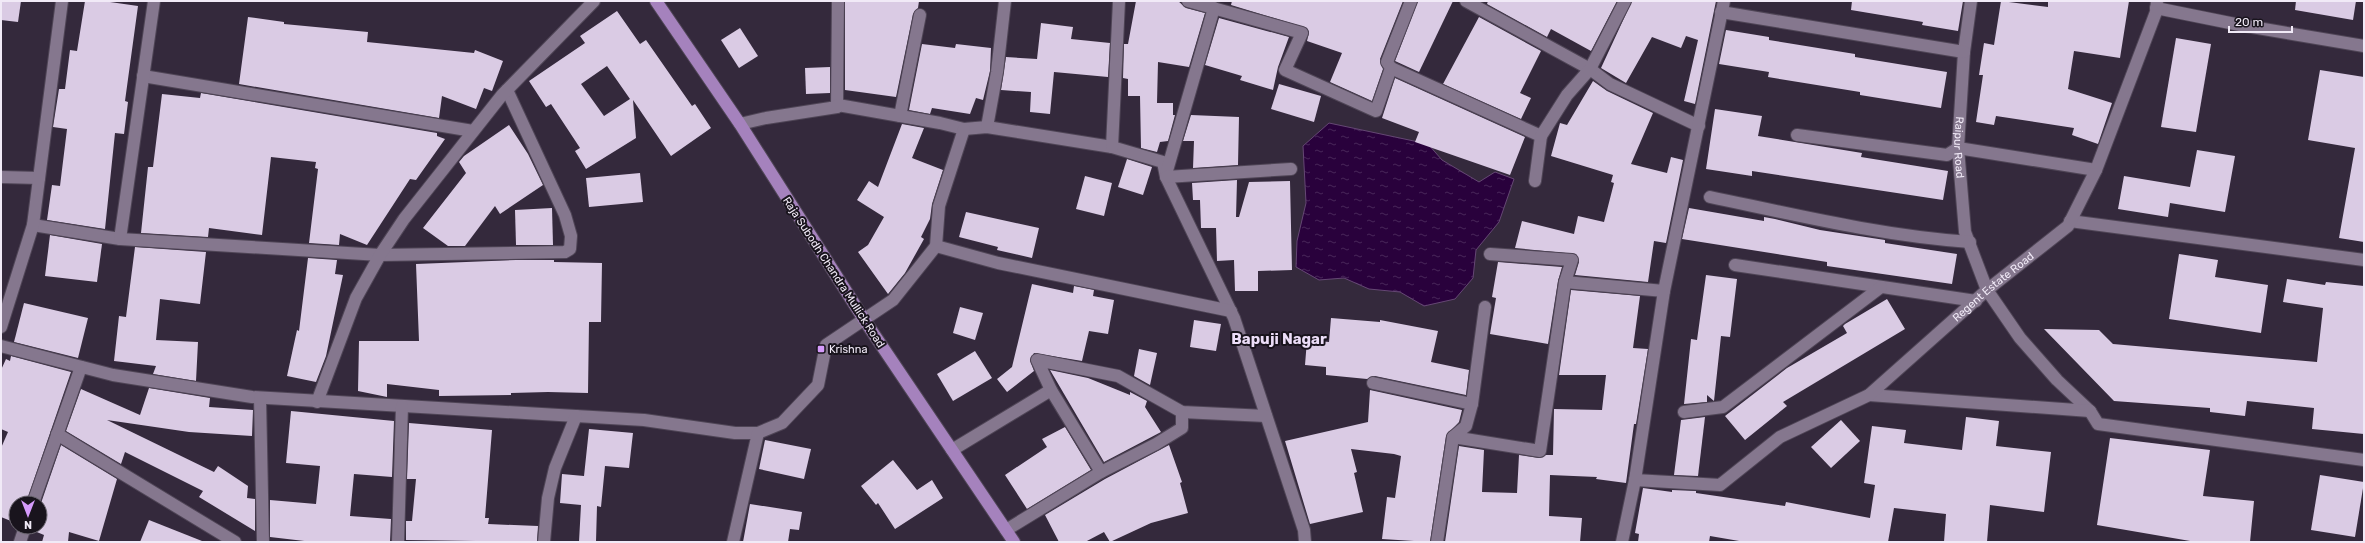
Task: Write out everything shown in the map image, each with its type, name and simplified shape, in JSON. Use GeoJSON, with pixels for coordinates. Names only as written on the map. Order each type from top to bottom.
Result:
{"type":"FeatureCollection","features":[{"type":"Feature","properties":{"kind":"main road","name":"Raja Subodh Chandra Mullick Road"},"geometry":{"type":"LineString","coordinates":[[656,1],[740,124],[865,321],[1014,542]]}},
{"type":"Feature","properties":{"kind":"street"},"geometry":{"type":"LineString","coordinates":[[1,327],[34,224],[62,1]]}},
{"type":"Feature","properties":{"kind":"street"},"geometry":{"type":"LineString","coordinates":[[120,239],[154,1]]}},
{"type":"Feature","properties":{"kind":"street"},"geometry":{"type":"LineString","coordinates":[[317,402],[356,298],[380,255],[404,219],[507,90],[594,1]]}},
{"type":"Feature","properties":{"kind":"street"},"geometry":{"type":"LineString","coordinates":[[837,107],[838,1]]}},
{"type":"Feature","properties":{"kind":"street"},"geometry":{"type":"LineString","coordinates":[[987,127],[997,72],[1005,1]]}},
{"type":"Feature","properties":{"kind":"street"},"geometry":{"type":"LineString","coordinates":[[1112,147],[1119,1]]}},
{"type":"Feature","properties":{"kind":"street"},"geometry":{"type":"LineString","coordinates":[[1188,1],[1302,33],[1285,70],[1376,111],[1391,68]]}},
{"type":"Feature","properties":{"kind":"street"},"geometry":{"type":"LineString","coordinates":[[1411,1],[1387,62],[1391,68],[1541,136]]}},
{"type":"Feature","properties":{"kind":"street"},"geometry":{"type":"LineString","coordinates":[[1466,1],[1590,69],[1610,84],[1699,126]]}},
{"type":"Feature","properties":{"kind":"street"},"geometry":{"type":"LineString","coordinates":[[1535,181],[1541,136],[1567,95],[1590,69],[1625,1]]}},
{"type":"Feature","properties":{"kind":"street","name":"Raipur Road"},"geometry":{"type":"LineString","coordinates":[[1971,1],[1964,52],[1958,148],[1965,232],[1987,290],[2020,338],[2057,380],[2090,411],[2098,424],[2364,460]]}},
{"type":"Feature","properties":{"kind":"street"},"geometry":{"type":"LineString","coordinates":[[2157,4],[2240,25],[2364,46]]}},
{"type":"Feature","properties":{"kind":"street","name":"Regent Estate Road"},"geometry":{"type":"LineString","coordinates":[[1635,480],[1720,484],[1780,437],[1869,395],[1987,290],[2068,226],[2096,170],[2157,4]]}},
{"type":"Feature","properties":{"kind":"street"},"geometry":{"type":"LineString","coordinates":[[1622,542],[1635,480],[1664,291],[1699,126],[1722,7],[1964,52]]}},
{"type":"Feature","properties":{"kind":"street"},"geometry":{"type":"LineString","coordinates":[[1166,175],[1214,8]]}},
{"type":"Feature","properties":{"kind":"street"},"geometry":{"type":"LineString","coordinates":[[900,116],[920,15]]}},
{"type":"Feature","properties":{"kind":"street"},"geometry":{"type":"LineString","coordinates":[[143,76],[473,131]]}},
{"type":"Feature","properties":{"kind":"street"},"geometry":{"type":"LineString","coordinates":[[34,224],[120,239],[380,255],[552,252],[570,249],[571,236],[565,215],[507,90]]}},
{"type":"Feature","properties":{"kind":"street"},"geometry":{"type":"LineString","coordinates":[[740,124],[766,118],[837,107],[838,105],[964,129],[987,127],[1112,147],[1163,162],[1166,175],[1231,311],[1304,530],[1305,542]]}},
{"type":"Feature","properties":{"kind":"street"},"geometry":{"type":"LineString","coordinates":[[1,346],[114,375],[260,398],[644,420],[735,433],[758,433],[782,422],[818,385],[826,345],[865,321],[894,300],[936,246],[939,206],[964,129]]}},
{"type":"Feature","properties":{"kind":"street"},"geometry":{"type":"LineString","coordinates":[[1797,135],[1947,155],[1958,148],[2096,170]]}},
{"type":"Feature","properties":{"kind":"street"},"geometry":{"type":"LineString","coordinates":[[1166,175],[1291,169]]}},
{"type":"Feature","properties":{"kind":"street"},"geometry":{"type":"LineString","coordinates":[[1,177],[39,178]]}},
{"type":"Feature","properties":{"kind":"street"},"geometry":{"type":"LineString","coordinates":[[1710,197],[1866,229],[1932,239],[1970,242]]}},
{"type":"Feature","properties":{"kind":"street"},"geometry":{"type":"LineString","coordinates":[[2070,221],[2364,260]]}},
{"type":"Feature","properties":{"kind":"street"},"geometry":{"type":"LineString","coordinates":[[936,246],[1012,266],[1231,311]]}},
{"type":"Feature","properties":{"kind":"street"},"geometry":{"type":"LineString","coordinates":[[1453,438],[1540,451],[1565,282],[1572,260],[1490,254]]}},
{"type":"Feature","properties":{"kind":"street"},"geometry":{"type":"LineString","coordinates":[[1735,265],[1976,300]]}},
{"type":"Feature","properties":{"kind":"street"},"geometry":{"type":"LineString","coordinates":[[1565,282],[1664,291]]}},
{"type":"Feature","properties":{"kind":"street"},"geometry":{"type":"LineString","coordinates":[[1684,412],[1723,407],[1881,287]]}},
{"type":"Feature","properties":{"kind":"street"},"geometry":{"type":"LineString","coordinates":[[1436,542],[1453,438],[1466,426],[1472,404],[1485,307]]}},
{"type":"Feature","properties":{"kind":"street"},"geometry":{"type":"LineString","coordinates":[[1101,472],[1051,390],[1037,360],[1118,376],[1182,412],[1266,416]]}},
{"type":"Feature","properties":{"kind":"street"},"geometry":{"type":"LineString","coordinates":[[36,495],[81,367]]}},
{"type":"Feature","properties":{"kind":"street"},"geometry":{"type":"LineString","coordinates":[[1374,384],[1472,404]]}},
{"type":"Feature","properties":{"kind":"street"},"geometry":{"type":"LineString","coordinates":[[952,450],[1051,390]]}},
{"type":"Feature","properties":{"kind":"street"},"geometry":{"type":"LineString","coordinates":[[1869,395],[2090,411]]}},
{"type":"Feature","properties":{"kind":"street"},"geometry":{"type":"LineString","coordinates":[[260,398],[263,542]]}},
{"type":"Feature","properties":{"kind":"street"},"geometry":{"type":"LineString","coordinates":[[398,542],[402,406]]}},
{"type":"Feature","properties":{"kind":"street"},"geometry":{"type":"LineString","coordinates":[[1006,530],[1101,472],[1156,444],[1182,428],[1182,412]]}},
{"type":"Feature","properties":{"kind":"street"},"geometry":{"type":"LineString","coordinates":[[544,542],[548,498],[555,468],[576,416]]}},
{"type":"Feature","properties":{"kind":"street"},"geometry":{"type":"LineString","coordinates":[[733,542],[758,433]]}},
{"type":"Feature","properties":{"kind":"street"},"geometry":{"type":"LineString","coordinates":[[57,434],[235,542]]}},
{"type":"Feature","properties":{"kind":"water"},"geometry":{"type":"Polygon","coordinates":[[[1329,123],[1428,144],[1442,160],[1479,182],[1495,172],[1514,179],[1499,222],[1476,250],[1473,278],[1455,299],[1424,306],[1400,292],[1369,289],[1344,278],[1319,280],[1296,267],[1297,241],[1306,203],[1303,146],[1329,123]]]}},
{"type":"Feature","properties":{"kind":"building"},"geometry":{"type":"Polygon","coordinates":[[[1,1],[21,1],[18,22],[1,20],[1,1]]]}},
{"type":"Feature","properties":{"kind":"building"},"geometry":{"type":"Polygon","coordinates":[[[85,1],[103,1],[138,6],[125,101],[128,102],[124,134],[115,133],[105,229],[47,220],[52,185],[60,186],[67,129],[53,127],[59,89],[65,89],[70,50],[77,51],[85,1]]]}},
{"type":"Feature","properties":{"kind":"building"},"geometry":{"type":"Polygon","coordinates":[[[845,1],[919,1],[918,8],[913,14],[896,97],[845,90],[845,1]]]}},
{"type":"Feature","properties":{"kind":"building"},"geometry":{"type":"Polygon","coordinates":[[[1136,1],[1178,1],[1186,8],[1205,13],[1189,67],[1158,62],[1157,103],[1173,103],[1173,115],[1175,115],[1168,141],[1160,142],[1157,152],[1141,148],[1140,96],[1128,96],[1128,79],[1123,78],[1124,44],[1128,44],[1136,1]]]}},
{"type":"Feature","properties":{"kind":"building"},"geometry":{"type":"Polygon","coordinates":[[[1232,1],[1403,1],[1380,59],[1383,69],[1372,101],[1330,82],[1342,53],[1307,41],[1309,32],[1307,28],[1231,5],[1232,1]]]}},
{"type":"Feature","properties":{"kind":"building"},"geometry":{"type":"Polygon","coordinates":[[[1418,1],[1453,1],[1419,72],[1395,61],[1418,1]]]}},
{"type":"Feature","properties":{"kind":"building"},"geometry":{"type":"Polygon","coordinates":[[[1488,1],[1617,1],[1591,51],[1551,29],[1547,37],[1487,4],[1488,1]]]}},
{"type":"Feature","properties":{"kind":"building"},"geometry":{"type":"Polygon","coordinates":[[[1632,1],[1716,1],[1695,104],[1684,101],[1698,40],[1686,36],[1681,48],[1652,37],[1626,83],[1601,68],[1632,1]]]}},
{"type":"Feature","properties":{"kind":"building"},"geometry":{"type":"Polygon","coordinates":[[[1852,1],[1963,1],[1958,31],[1922,25],[1923,22],[1851,10],[1852,1]]]}},
{"type":"Feature","properties":{"kind":"building"},"geometry":{"type":"Polygon","coordinates":[[[2001,1],[2048,7],[2048,1],[2129,1],[2120,58],[2074,51],[2068,89],[2112,103],[2098,144],[2072,135],[2074,128],[1996,116],[1994,125],[1976,122],[1983,75],[1979,75],[1984,43],[1994,45],[2001,1]]]}},
{"type":"Feature","properties":{"kind":"building"},"geometry":{"type":"Polygon","coordinates":[[[2296,1],[2356,1],[2353,20],[2295,10],[2296,1]]]}},
{"type":"Feature","properties":{"kind":"building"},"geometry":{"type":"Polygon","coordinates":[[[617,11],[640,44],[646,40],[692,106],[695,104],[711,128],[671,156],[633,100],[636,138],[586,169],[575,151],[580,148],[551,104],[546,107],[529,81],[585,43],[580,36],[617,11]],[[607,66],[581,84],[604,116],[630,99],[607,66]]]}},
{"type":"Feature","properties":{"kind":"building"},"geometry":{"type":"Polygon","coordinates":[[[248,17],[284,22],[284,24],[368,32],[367,42],[474,53],[475,50],[503,61],[492,91],[484,88],[476,109],[442,96],[439,118],[239,84],[248,17]]]}},
{"type":"Feature","properties":{"kind":"building"},"geometry":{"type":"Polygon","coordinates":[[[1479,17],[1541,51],[1520,93],[1531,98],[1521,119],[1443,84],[1479,17]]]}},
{"type":"Feature","properties":{"kind":"building"},"geometry":{"type":"Polygon","coordinates":[[[1219,18],[1289,37],[1278,67],[1273,90],[1240,80],[1242,76],[1205,65],[1219,18]]]}},
{"type":"Feature","properties":{"kind":"building"},"geometry":{"type":"Polygon","coordinates":[[[1041,23],[1073,27],[1071,39],[1110,43],[1108,77],[1054,72],[1050,114],[1030,112],[1031,92],[1001,90],[1006,57],[1037,59],[1041,23]]]}},
{"type":"Feature","properties":{"kind":"building"},"geometry":{"type":"Polygon","coordinates":[[[740,28],[758,56],[739,68],[721,40],[740,28]]]}},
{"type":"Feature","properties":{"kind":"building"},"geometry":{"type":"Polygon","coordinates":[[[1726,30],[1769,37],[1769,40],[1855,54],[1855,57],[1947,72],[1941,108],[1860,95],[1860,92],[1768,77],[1769,72],[1719,64],[1726,30]]]}},
{"type":"Feature","properties":{"kind":"building"},"geometry":{"type":"Polygon","coordinates":[[[2176,38],[2211,44],[2196,132],[2161,127],[2176,38]]]}},
{"type":"Feature","properties":{"kind":"building"},"geometry":{"type":"Polygon","coordinates":[[[922,44],[955,48],[956,44],[991,48],[990,71],[983,100],[976,98],[970,114],[932,108],[930,114],[909,110],[922,44]]]}},
{"type":"Feature","properties":{"kind":"building"},"geometry":{"type":"Polygon","coordinates":[[[830,67],[830,93],[806,94],[805,68],[830,67]]]}},
{"type":"Feature","properties":{"kind":"building"},"geometry":{"type":"Polygon","coordinates":[[[2320,70],[2364,77],[2364,242],[2339,238],[2355,148],[2308,140],[2320,70]]]}},
{"type":"Feature","properties":{"kind":"building"},"geometry":{"type":"Polygon","coordinates":[[[1395,78],[1525,137],[1510,175],[1415,142],[1419,132],[1382,118],[1395,78]]]}},
{"type":"Feature","properties":{"kind":"building"},"geometry":{"type":"Polygon","coordinates":[[[1593,81],[1607,91],[1653,113],[1631,164],[1667,173],[1671,157],[1683,160],[1666,243],[1654,241],[1648,282],[1575,275],[1579,262],[1576,254],[1515,248],[1522,221],[1574,234],[1578,216],[1604,222],[1614,183],[1611,182],[1613,175],[1551,156],[1560,123],[1567,125],[1593,81]]]}},
{"type":"Feature","properties":{"kind":"building"},"geometry":{"type":"Polygon","coordinates":[[[1279,84],[1321,96],[1314,122],[1271,109],[1279,84]]]}},
{"type":"Feature","properties":{"kind":"building"},"geometry":{"type":"Polygon","coordinates":[[[201,93],[437,133],[437,136],[445,139],[416,180],[410,179],[367,245],[340,234],[339,245],[309,243],[318,169],[315,168],[316,162],[271,157],[262,235],[209,228],[208,237],[141,233],[148,167],[153,167],[162,94],[200,98],[201,93]]]}},
{"type":"Feature","properties":{"kind":"building"},"geometry":{"type":"Polygon","coordinates":[[[1715,109],[1762,116],[1758,136],[1862,153],[1861,157],[1948,171],[1943,200],[1752,171],[1752,176],[1706,169],[1715,109]]]}},
{"type":"Feature","properties":{"kind":"building"},"geometry":{"type":"Polygon","coordinates":[[[1191,115],[1239,117],[1238,165],[1193,168],[1194,141],[1183,141],[1191,115]]]}},
{"type":"Feature","properties":{"kind":"building"},"geometry":{"type":"Polygon","coordinates":[[[902,124],[924,128],[912,158],[943,170],[932,204],[930,219],[921,237],[924,239],[905,273],[888,294],[858,252],[868,245],[884,217],[857,200],[869,181],[878,187],[902,124]]]}},
{"type":"Feature","properties":{"kind":"building"},"geometry":{"type":"Polygon","coordinates":[[[509,125],[528,154],[543,185],[500,214],[495,206],[465,246],[448,246],[423,228],[466,173],[459,162],[464,156],[509,125]]]}},
{"type":"Feature","properties":{"kind":"building"},"geometry":{"type":"Polygon","coordinates":[[[2197,150],[2235,156],[2225,212],[2170,203],[2168,217],[2118,209],[2124,176],[2190,187],[2197,150]]]}},
{"type":"Feature","properties":{"kind":"building"},"geometry":{"type":"Polygon","coordinates":[[[1127,159],[1152,167],[1143,195],[1118,187],[1127,159]]]}},
{"type":"Feature","properties":{"kind":"building"},"geometry":{"type":"Polygon","coordinates":[[[640,173],[643,202],[589,207],[586,178],[640,173]]]}},
{"type":"Feature","properties":{"kind":"building"},"geometry":{"type":"Polygon","coordinates":[[[1085,176],[1112,183],[1104,216],[1076,209],[1085,176]]]}},
{"type":"Feature","properties":{"kind":"building"},"geometry":{"type":"Polygon","coordinates":[[[1237,180],[1236,217],[1239,217],[1249,182],[1290,181],[1292,270],[1258,271],[1258,291],[1235,291],[1234,260],[1217,261],[1216,228],[1201,228],[1200,200],[1193,200],[1192,183],[1237,180]]]}},
{"type":"Feature","properties":{"kind":"building"},"geometry":{"type":"Polygon","coordinates":[[[552,208],[553,245],[516,245],[515,210],[552,208]]]}},
{"type":"Feature","properties":{"kind":"building"},"geometry":{"type":"Polygon","coordinates":[[[1689,208],[1764,221],[1764,217],[1820,230],[1885,240],[1885,243],[1957,254],[1952,284],[1827,266],[1827,262],[1682,239],[1689,208]]]}},
{"type":"Feature","properties":{"kind":"building"},"geometry":{"type":"Polygon","coordinates":[[[966,212],[1039,228],[1032,258],[997,250],[998,247],[959,237],[966,212]]]}},
{"type":"Feature","properties":{"kind":"building"},"geometry":{"type":"Polygon","coordinates":[[[50,235],[102,244],[97,282],[45,276],[50,235]]]}},
{"type":"Feature","properties":{"kind":"building"},"geometry":{"type":"Polygon","coordinates":[[[135,247],[206,252],[200,304],[160,299],[156,340],[198,342],[196,381],[153,374],[156,366],[114,361],[119,316],[126,317],[135,247]]]}},
{"type":"Feature","properties":{"kind":"building"},"geometry":{"type":"Polygon","coordinates":[[[2179,254],[2218,260],[2215,277],[2268,285],[2261,333],[2169,319],[2179,254]]]}},
{"type":"Feature","properties":{"kind":"building"},"geometry":{"type":"Polygon","coordinates":[[[308,258],[337,260],[335,274],[343,275],[326,356],[316,382],[287,376],[297,330],[299,331],[308,258]]]}},
{"type":"Feature","properties":{"kind":"building"},"geometry":{"type":"Polygon","coordinates":[[[554,260],[554,262],[602,263],[601,322],[589,322],[588,393],[548,392],[511,393],[511,395],[439,396],[439,390],[387,384],[387,397],[358,391],[359,341],[419,341],[416,264],[554,260]]]}},
{"type":"Feature","properties":{"kind":"building"},"geometry":{"type":"Polygon","coordinates":[[[1498,262],[1562,267],[1558,281],[1548,344],[1490,334],[1496,298],[1492,297],[1498,262]]]}},
{"type":"Feature","properties":{"kind":"building"},"geometry":{"type":"Polygon","coordinates":[[[1706,275],[1737,279],[1730,337],[1721,336],[1714,401],[1707,395],[1707,402],[1684,404],[1691,339],[1697,340],[1706,275]]]}},
{"type":"Feature","properties":{"kind":"building"},"geometry":{"type":"Polygon","coordinates":[[[2287,279],[2325,285],[2326,282],[2364,286],[2364,434],[2312,429],[2314,408],[2247,401],[2245,416],[2210,412],[2210,408],[2114,401],[2044,329],[2099,330],[2113,344],[2317,362],[2323,308],[2283,302],[2287,279]]]}},
{"type":"Feature","properties":{"kind":"building"},"geometry":{"type":"Polygon","coordinates":[[[1032,284],[1073,293],[1074,286],[1094,290],[1093,296],[1114,300],[1108,334],[1089,331],[1082,361],[1034,353],[1030,360],[1034,371],[1007,392],[997,379],[1012,367],[1032,284]]]}},
{"type":"Feature","properties":{"kind":"building"},"geometry":{"type":"Polygon","coordinates":[[[1571,290],[1640,296],[1633,348],[1648,349],[1636,424],[1634,424],[1626,483],[1596,479],[1597,477],[1550,475],[1549,516],[1582,518],[1580,542],[1445,542],[1459,446],[1484,450],[1482,492],[1517,493],[1519,455],[1539,458],[1546,455],[1553,455],[1554,409],[1602,410],[1606,375],[1559,375],[1571,290]]]}},
{"type":"Feature","properties":{"kind":"building"},"geometry":{"type":"Polygon","coordinates":[[[1887,299],[1905,329],[1783,402],[1787,406],[1745,440],[1725,416],[1787,368],[1847,333],[1843,326],[1845,324],[1887,299]]]}},
{"type":"Feature","properties":{"kind":"building"},"geometry":{"type":"Polygon","coordinates":[[[24,303],[88,318],[78,358],[14,342],[24,303]]]}},
{"type":"Feature","properties":{"kind":"building"},"geometry":{"type":"Polygon","coordinates":[[[960,307],[983,313],[975,340],[953,333],[960,307]]]}},
{"type":"Feature","properties":{"kind":"building"},"geometry":{"type":"Polygon","coordinates":[[[1331,318],[1380,322],[1380,320],[1438,331],[1431,362],[1469,370],[1466,395],[1375,376],[1367,379],[1326,375],[1326,367],[1305,365],[1307,340],[1329,342],[1331,318]]]}},
{"type":"Feature","properties":{"kind":"building"},"geometry":{"type":"Polygon","coordinates":[[[1194,320],[1221,324],[1216,351],[1190,347],[1194,320]]]}},
{"type":"Feature","properties":{"kind":"building"},"geometry":{"type":"Polygon","coordinates":[[[1139,349],[1157,353],[1150,385],[1134,376],[1139,349]]]}},
{"type":"Feature","properties":{"kind":"building"},"geometry":{"type":"Polygon","coordinates":[[[975,351],[992,378],[953,401],[937,374],[975,351]]]}},
{"type":"Feature","properties":{"kind":"building"},"geometry":{"type":"Polygon","coordinates":[[[11,356],[71,372],[29,495],[8,495],[8,520],[1,517],[1,448],[8,432],[1,429],[1,370],[6,359],[10,361],[11,356]]]}},
{"type":"Feature","properties":{"kind":"building"},"geometry":{"type":"Polygon","coordinates":[[[1050,370],[1088,378],[1130,395],[1130,392],[1147,401],[1145,407],[1161,432],[1104,462],[1050,370]]]}},
{"type":"Feature","properties":{"kind":"building"},"geometry":{"type":"Polygon","coordinates":[[[149,388],[210,398],[209,407],[253,410],[252,436],[189,432],[107,420],[214,472],[218,466],[248,486],[247,498],[255,499],[255,531],[199,497],[203,491],[125,452],[121,464],[66,431],[81,389],[140,415],[149,388]]]}},
{"type":"Feature","properties":{"kind":"building"},"geometry":{"type":"Polygon","coordinates":[[[1370,390],[1462,410],[1459,422],[1446,436],[1430,542],[1382,539],[1387,497],[1395,498],[1401,456],[1394,454],[1351,449],[1357,472],[1354,473],[1363,512],[1310,524],[1285,441],[1368,422],[1370,390]]]}},
{"type":"Feature","properties":{"kind":"building"},"geometry":{"type":"Polygon","coordinates":[[[291,411],[394,421],[392,477],[354,474],[350,516],[391,519],[390,542],[313,542],[270,537],[270,500],[316,504],[320,466],[286,463],[291,411]]]}},
{"type":"Feature","properties":{"kind":"building"},"geometry":{"type":"Polygon","coordinates":[[[1705,417],[1698,476],[1674,475],[1681,420],[1705,417]]]}},
{"type":"Feature","properties":{"kind":"building"},"geometry":{"type":"Polygon","coordinates":[[[1966,417],[1999,421],[1996,446],[2051,452],[2044,512],[1990,505],[1987,542],[1944,542],[1946,514],[1894,508],[1888,542],[1745,542],[1710,536],[1709,542],[1638,542],[1639,534],[1635,533],[1643,488],[1672,492],[1672,490],[1696,491],[1696,493],[1785,506],[1786,502],[1870,518],[1875,485],[1864,483],[1872,426],[1906,430],[1904,443],[1962,450],[1966,417]]]}},
{"type":"Feature","properties":{"kind":"building"},"geometry":{"type":"Polygon","coordinates":[[[1841,420],[1860,441],[1831,468],[1811,447],[1841,420]]]}},
{"type":"Feature","properties":{"kind":"building"},"geometry":{"type":"Polygon","coordinates":[[[409,423],[492,430],[485,518],[489,518],[488,524],[538,526],[537,542],[406,540],[406,521],[412,521],[416,479],[407,479],[409,423]]]}},
{"type":"Feature","properties":{"kind":"building"},"geometry":{"type":"Polygon","coordinates":[[[1065,427],[1091,470],[1027,509],[1005,475],[1047,447],[1042,439],[1065,427]]]}},
{"type":"Feature","properties":{"kind":"building"},"geometry":{"type":"Polygon","coordinates":[[[589,429],[633,433],[629,468],[605,466],[601,507],[597,506],[596,542],[579,542],[581,505],[560,503],[562,474],[584,476],[589,429]]]}},
{"type":"Feature","properties":{"kind":"building"},"geometry":{"type":"Polygon","coordinates":[[[2110,438],[2210,450],[2203,496],[2254,501],[2250,542],[2196,542],[2097,525],[2110,438]]]}},
{"type":"Feature","properties":{"kind":"building"},"geometry":{"type":"Polygon","coordinates":[[[765,440],[811,449],[804,479],[759,469],[765,440]]]}},
{"type":"Feature","properties":{"kind":"building"},"geometry":{"type":"Polygon","coordinates":[[[61,445],[117,479],[99,541],[69,532],[68,542],[42,542],[44,535],[48,535],[48,495],[44,495],[61,445]]]}},
{"type":"Feature","properties":{"kind":"building"},"geometry":{"type":"Polygon","coordinates":[[[1169,445],[1182,482],[1180,483],[1188,513],[1151,523],[1110,542],[1104,532],[1085,542],[1059,542],[1045,515],[1105,479],[1169,445]]]}},
{"type":"Feature","properties":{"kind":"building"},"geometry":{"type":"Polygon","coordinates":[[[893,460],[917,490],[932,480],[943,498],[895,529],[878,503],[876,505],[861,486],[893,460]]]}},
{"type":"Feature","properties":{"kind":"building"},"geometry":{"type":"Polygon","coordinates":[[[2320,475],[2364,482],[2355,537],[2311,530],[2320,475]]]}},
{"type":"Feature","properties":{"kind":"building"},"geometry":{"type":"Polygon","coordinates":[[[750,504],[802,512],[799,530],[790,529],[788,542],[743,542],[750,504]]]}},
{"type":"Feature","properties":{"kind":"building"},"geometry":{"type":"Polygon","coordinates":[[[149,520],[202,541],[202,542],[140,542],[149,520]]]}},
{"type":"Feature","properties":{"kind":"place","name":"Krishna"},"geometry":{"type":"Point","coordinates":[821,349]}},
{"type":"Feature","properties":{"kind":"district","name":"Bapuji Nagar"},"geometry":{"type":"Point","coordinates":[1279,339]}}]}
